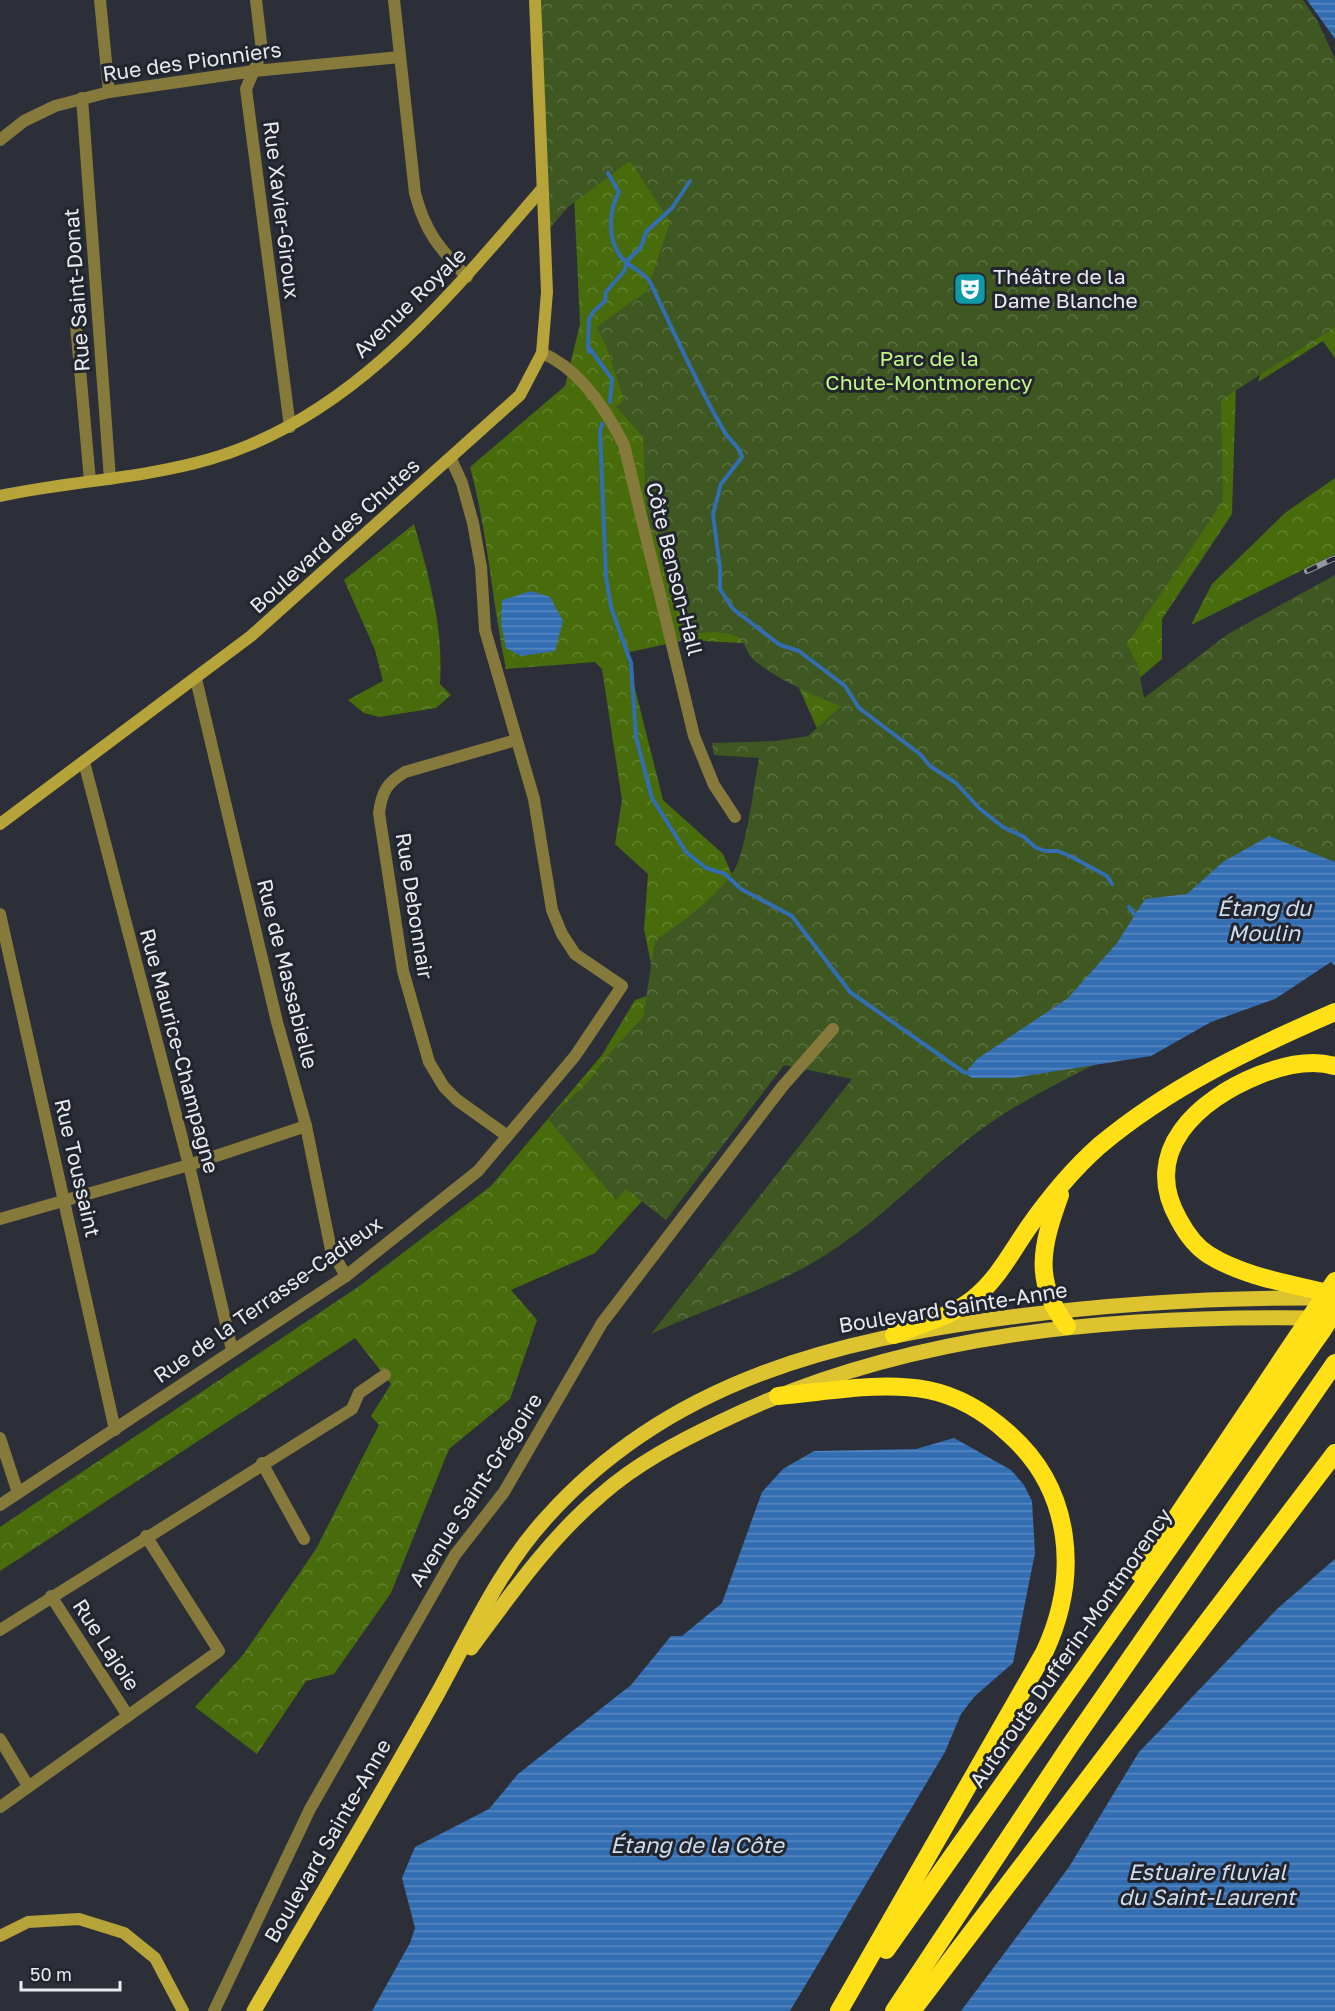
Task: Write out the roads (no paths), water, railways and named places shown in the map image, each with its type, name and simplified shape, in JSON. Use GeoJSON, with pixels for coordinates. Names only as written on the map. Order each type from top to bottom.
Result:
{"type":"FeatureCollection","features":[{"type":"Feature","properties":{"kind":"highway"},"geometry":{"type":"LineString","coordinates":[[894,1335],[954,1311],[993,1281],[1067,1177],[1099,1146],[1168,1096],[1260,1044],[1335,1012]]}},
{"type":"Feature","properties":{"kind":"highway"},"geometry":{"type":"LineString","coordinates":[[1335,1066],[1300,1064],[1274,1070],[1232,1086],[1211,1099],[1181,1128],[1168,1165],[1167,1190],[1172,1209],[1187,1233],[1207,1254],[1246,1272],[1335,1297]]}},
{"type":"Feature","properties":{"kind":"highway"},"geometry":{"type":"LineString","coordinates":[[1067,1177],[1043,1251],[1043,1275],[1048,1297],[1055,1311],[1067,1326]]}},
{"type":"Feature","properties":{"kind":"highway"},"geometry":{"type":"LineString","coordinates":[[1085,1665],[1161,1538],[1335,1281]]}},
{"type":"Feature","properties":{"kind":"highway","name":"Autoroute Dufferin-Montmorency"},"geometry":{"type":"LineString","coordinates":[[841,2011],[1085,1665],[1166,1555],[1335,1311]]}},
{"type":"Feature","properties":{"kind":"highway"},"geometry":{"type":"LineString","coordinates":[[894,2011],[1071,1744],[1335,1363]]}},
{"type":"Feature","properties":{"kind":"highway"},"geometry":{"type":"LineString","coordinates":[[778,1396],[848,1388],[899,1387],[929,1390],[975,1408],[996,1422],[1023,1446],[1037,1464],[1048,1482],[1059,1510],[1067,1551],[1062,1605],[1044,1653],[841,2011]]}},
{"type":"Feature","properties":{"kind":"highway"},"geometry":{"type":"LineString","coordinates":[[912,2011],[1335,1454]]}},
{"type":"Feature","properties":{"kind":"main road","name":"Boulevard Sainte-Anne"},"geometry":{"type":"LineString","coordinates":[[254,2011],[439,1692],[497,1583],[545,1518],[582,1479],[617,1449],[662,1420],[748,1376],[836,1348],[894,1335],[1055,1311],[1191,1300],[1335,1297]]}},
{"type":"Feature","properties":{"kind":"main road","name":"Boulevard Sainte-Anne"},"geometry":{"type":"LineString","coordinates":[[439,1692],[536,1561],[560,1533],[602,1494],[639,1466],[681,1441],[778,1396],[874,1363],[977,1340],[1067,1326],[1201,1317],[1335,1318]]}},
{"type":"Feature","properties":{"kind":"street"},"geometry":{"type":"LineString","coordinates":[[100,0],[109,92]]}},
{"type":"Feature","properties":{"kind":"street","name":"Rue Xavier-Giroux"},"geometry":{"type":"LineString","coordinates":[[256,0],[262,51],[246,89],[290,427]]}},
{"type":"Feature","properties":{"kind":"street"},"geometry":{"type":"LineString","coordinates":[[394,0],[415,193],[422,220],[436,245],[467,277]]}},
{"type":"Feature","properties":{"kind":"street"},"geometry":{"type":"LineString","coordinates":[[535,0],[542,189]]}},
{"type":"Feature","properties":{"kind":"street","name":"Rue des Pionniers"},"geometry":{"type":"LineString","coordinates":[[0,140],[24,121],[55,106],[109,92],[254,71],[400,57]]}},
{"type":"Feature","properties":{"kind":"street","name":"Rue Saint-Donat"},"geometry":{"type":"LineString","coordinates":[[82,98],[110,479]]}},
{"type":"Feature","properties":{"kind":"street","name":"Avenue Royale"},"geometry":{"type":"LineString","coordinates":[[0,496],[46,486],[110,479],[210,459],[290,427],[379,364],[467,277],[542,189]]}},
{"type":"Feature","properties":{"kind":"street","name":"Boulevard des Chutes"},"geometry":{"type":"LineString","coordinates":[[0,824],[251,636],[452,459],[520,395],[542,353],[547,292],[542,189]]}},
{"type":"Feature","properties":{"kind":"street"},"geometry":{"type":"LineString","coordinates":[[76,325],[90,481]]}},
{"type":"Feature","properties":{"kind":"street","name":"Côte Benson-Hall"},"geometry":{"type":"LineString","coordinates":[[542,353],[570,368],[610,418],[624,445],[694,736],[714,785],[735,817]]}},
{"type":"Feature","properties":{"kind":"street"},"geometry":{"type":"LineString","coordinates":[[452,459],[462,483],[473,523],[481,567],[485,630],[516,740]]}},
{"type":"Feature","properties":{"kind":"street","name":"Rue de Massabielle"},"geometry":{"type":"LineString","coordinates":[[196,679],[277,1022],[306,1126],[331,1250],[346,1276]]}},
{"type":"Feature","properties":{"kind":"street","name":"Rue de la Terrasse-Cadieux"},"geometry":{"type":"LineString","coordinates":[[0,1505],[346,1276],[478,1172],[575,1056],[622,986],[575,954],[562,934],[552,910],[534,798],[516,740]]}},
{"type":"Feature","properties":{"kind":"street","name":"Rue Debonnair"},"geometry":{"type":"LineString","coordinates":[[507,1135],[457,1100],[444,1087],[429,1062],[402,971],[379,813],[382,793],[390,781],[405,772],[516,740]]}},
{"type":"Feature","properties":{"kind":"street","name":"Rue Maurice-Champagne"},"geometry":{"type":"LineString","coordinates":[[84,762],[189,1165],[232,1350]]}},
{"type":"Feature","properties":{"kind":"street","name":"Rue Toussaint"},"geometry":{"type":"LineString","coordinates":[[0,914],[115,1430]]}},
{"type":"Feature","properties":{"kind":"street","name":"Avenue Saint-Grégoire"},"geometry":{"type":"LineString","coordinates":[[214,2011],[310,1809],[455,1555],[504,1492],[602,1323],[782,1087],[833,1029]]}},
{"type":"Feature","properties":{"kind":"street"},"geometry":{"type":"LineString","coordinates":[[0,1219],[189,1165],[306,1126]]}},
{"type":"Feature","properties":{"kind":"street"},"geometry":{"type":"LineString","coordinates":[[0,1630],[262,1463],[352,1409],[359,1393],[385,1375]]}},
{"type":"Feature","properties":{"kind":"street"},"geometry":{"type":"LineString","coordinates":[[0,1438],[18,1493]]}},
{"type":"Feature","properties":{"kind":"street"},"geometry":{"type":"LineString","coordinates":[[262,1463],[304,1539]]}},
{"type":"Feature","properties":{"kind":"street"},"geometry":{"type":"LineString","coordinates":[[0,1807],[219,1651],[146,1536]]}},
{"type":"Feature","properties":{"kind":"street","name":"Rue Lajoie"},"geometry":{"type":"LineString","coordinates":[[51,1596],[128,1716]]}},
{"type":"Feature","properties":{"kind":"street"},"geometry":{"type":"LineString","coordinates":[[0,1739],[28,1786]]}},
{"type":"Feature","properties":{"kind":"street"},"geometry":{"type":"LineString","coordinates":[[0,1936],[27,1922],[79,1919],[124,1933],[155,1959],[183,2011]]}},
{"type":"Feature","properties":{"kind":"water"},"geometry":{"type":"Polygon","coordinates":[[[1307,0],[1335,0],[1335,39],[1307,0]]]}},
{"type":"Feature","properties":{"kind":"water"},"geometry":{"type":"Polygon","coordinates":[[[531,591],[550,597],[563,621],[555,651],[521,656],[506,648],[501,624],[502,600],[531,591]]]}},
{"type":"Feature","properties":{"kind":"water","name":"Étang du Moulin"},"geometry":{"type":"Polygon","coordinates":[[[1269,836],[1335,862],[1335,966],[1331,962],[1275,999],[1211,1022],[1151,1056],[1013,1078],[972,1078],[965,1073],[977,1059],[1068,998],[1117,943],[1145,899],[1187,894],[1223,862],[1269,836]]]}},
{"type":"Feature","properties":{"kind":"water","name":"Étang de la Côte"},"geometry":{"type":"Polygon","coordinates":[[[954,1438],[1011,1470],[1024,1485],[1032,1501],[1035,1553],[1013,1663],[975,1696],[961,1714],[945,1752],[790,2011],[372,2011],[410,1943],[415,1928],[402,1878],[415,1847],[489,1809],[518,1774],[631,1685],[671,1636],[682,1636],[722,1603],[762,1492],[783,1469],[814,1451],[916,1449],[954,1438]]]}},
{"type":"Feature","properties":{"kind":"water","name":"Estuaire fluvial du Saint-Laurent"},"geometry":{"type":"Polygon","coordinates":[[[1335,1559],[1335,2011],[961,2011],[1069,1867],[1139,1752],[1278,1608],[1335,1559]]]}},
{"type":"Feature","properties":{"kind":"waterway"},"geometry":{"type":"LineString","coordinates":[[608,173],[619,192],[611,218],[615,246],[625,261],[650,282],[704,394],[724,431],[739,449],[742,457],[721,484],[713,514],[720,569],[720,589],[733,609],[780,645],[799,651],[845,686],[859,708],[920,754],[930,766],[956,783],[980,809],[1003,827],[1024,837],[1035,847],[1045,851],[1058,851],[1070,856],[1107,876],[1112,884]]}},
{"type":"Feature","properties":{"kind":"waterway"},"geometry":{"type":"LineString","coordinates":[[588,346],[589,320],[593,312],[605,301],[606,292],[625,270],[626,262],[641,247],[646,232],[672,208],[690,181]]}},
{"type":"Feature","properties":{"kind":"waterway"},"geometry":{"type":"LineString","coordinates":[[589,352],[588,346],[612,379],[610,402]]}},
{"type":"Feature","properties":{"kind":"waterway"},"geometry":{"type":"LineString","coordinates":[[602,424],[600,431],[606,577],[611,607],[631,663],[636,737],[652,798],[686,852],[706,868],[725,874],[741,889],[792,916],[850,992],[965,1073]]}},
{"type":"Feature","properties":{"kind":"waterway"},"geometry":{"type":"LineString","coordinates":[[1129,907],[1134,914]]}},
{"type":"Feature","properties":{"kind":"railway"},"geometry":{"type":"LineString","coordinates":[[1307,571],[1335,558]]}},
{"type":"Feature","properties":{"kind":"place","name":"Théâtre de la Dame Blanche"},"geometry":{"type":"Point","coordinates":[970,289]}},
{"type":"Feature","properties":{"kind":"park label","name":"Parc de la Chute-Montmorency"},"geometry":{"type":"Point","coordinates":[929,371]}}]}
